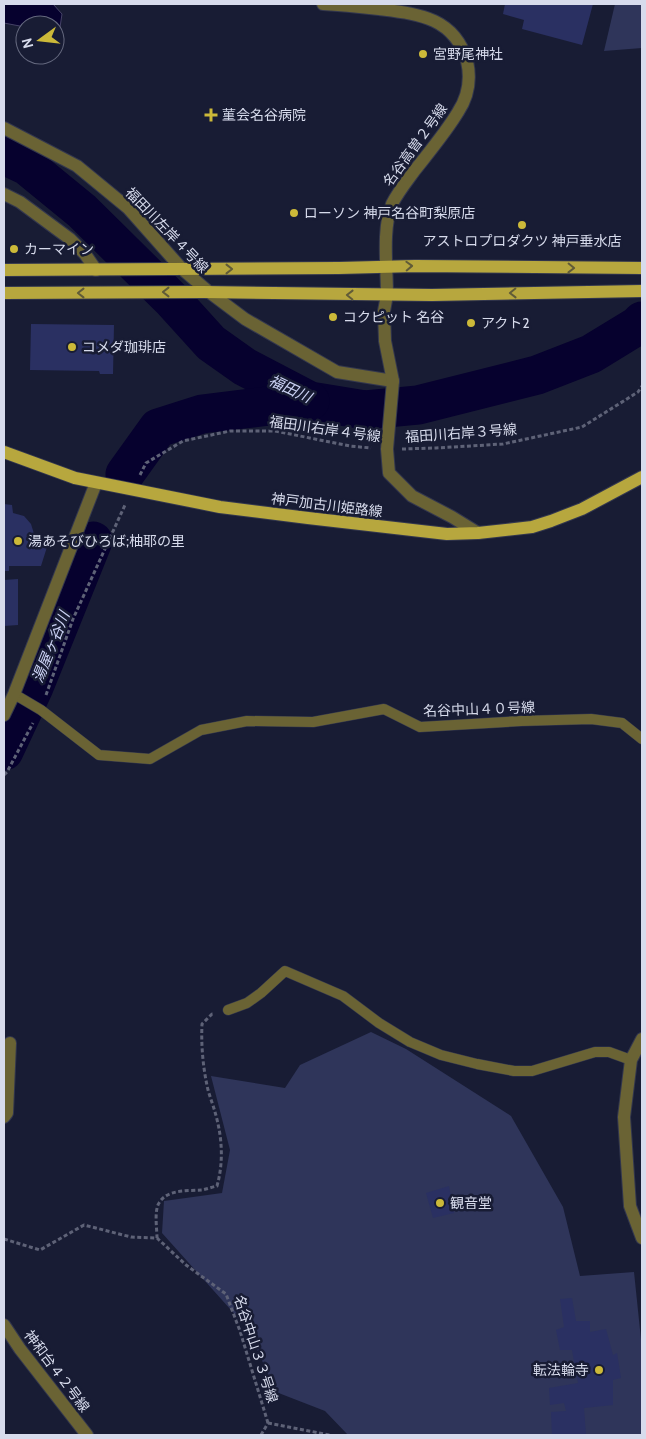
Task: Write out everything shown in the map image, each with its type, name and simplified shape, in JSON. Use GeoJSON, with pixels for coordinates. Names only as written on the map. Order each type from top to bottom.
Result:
{"type":"FeatureCollection","features":[{"type":"Feature","properties":{"kind":"main road"},"geometry":{"type":"LineString","coordinates":[[4,270],[416,266],[642,268]]}},
{"type":"Feature","properties":{"kind":"main road"},"geometry":{"type":"LineString","coordinates":[[4,293],[206,292],[432,295],[596,291],[642,292]]}},
{"type":"Feature","properties":{"kind":"main road","name":"神戸加古川姫路線"},"geometry":{"type":"LineString","coordinates":[[4,452],[75,478],[220,507],[447,534],[478,533],[532,527],[550,522],[582,509],[642,477]]}},
{"type":"Feature","properties":{"kind":"street","name":"名谷高曽２号線"},"geometry":{"type":"LineString","coordinates":[[323,4],[402,12],[429,18],[438,22],[454,37],[462,47],[467,63],[469,76],[466,96],[462,106],[402,187],[387,222],[387,295],[384,311],[385,341],[393,381],[387,449],[389,473],[412,496],[478,533]]}},
{"type":"Feature","properties":{"kind":"street","name":"福田川左岸４号線"},"geometry":{"type":"LineString","coordinates":[[4,128],[77,166],[128,208],[181,269],[206,292],[244,319],[337,372],[393,381]]}},
{"type":"Feature","properties":{"kind":"street"},"geometry":{"type":"LineString","coordinates":[[4,194],[20,202],[70,239],[102,270]]}},
{"type":"Feature","properties":{"kind":"street"},"geometry":{"type":"LineString","coordinates":[[4,715],[14,694],[96,483]]}},
{"type":"Feature","properties":{"kind":"street"},"geometry":{"type":"LineString","coordinates":[[642,1039],[631,1060],[624,1117],[630,1206],[642,1238]]}},
{"type":"Feature","properties":{"kind":"street"},"geometry":{"type":"LineString","coordinates":[[4,1118],[7,1113],[10,1043]]}},
{"type":"Feature","properties":{"kind":"street","name":"神和台４２号線"},"geometry":{"type":"LineString","coordinates":[[4,1325],[20,1349],[87,1435]]}},
{"type":"Feature","properties":{"kind":"lane","name":"名谷中山４０号線"},"geometry":{"type":"LineString","coordinates":[[14,694],[41,710],[98,755],[150,759],[200,730],[247,721],[314,722],[384,709],[420,726],[583,720],[622,723],[642,739]]}},
{"type":"Feature","properties":{"kind":"lane"},"geometry":{"type":"LineString","coordinates":[[228,1010],[247,1003],[286,971],[343,996],[379,1023],[410,1042],[441,1054],[477,1064],[514,1071],[532,1071],[595,1052],[610,1052],[631,1060]]}},
{"type":"Feature","properties":{"kind":"path","name":"福田川右岸３号線"},"geometry":{"type":"LineString","coordinates":[[387,449],[504,444],[582,427],[638,392],[642,386]]}},
{"type":"Feature","properties":{"kind":"path","name":"福田川右岸４号線"},"geometry":{"type":"LineString","coordinates":[[4,775],[41,710],[73,619],[146,463],[183,441],[230,431],[275,431],[350,446],[387,449]]}},
{"type":"Feature","properties":{"kind":"path"},"geometry":{"type":"LineString","coordinates":[[4,1239],[40,1250],[84,1225],[131,1237],[157,1238],[156,1219],[158,1204],[164,1196],[176,1192],[217,1186],[221,1172],[221,1141],[203,1064],[202,1024],[212,1014],[228,1010]]}},
{"type":"Feature","properties":{"kind":"path","name":"名谷中山３３号線"},"geometry":{"type":"LineString","coordinates":[[157,1238],[186,1264],[226,1294],[240,1331],[268,1423]]}},
{"type":"Feature","properties":{"kind":"path"},"geometry":{"type":"LineString","coordinates":[[261,1435],[268,1423],[330,1435]]}},
{"type":"Feature","properties":{"kind":"shaded area"},"geometry":{"type":"Polygon","coordinates":[[[4,4],[53,4],[62,14],[15,15],[15,25],[4,23],[4,4]]]}},
{"type":"Feature","properties":{"kind":"shaded area"},"geometry":{"type":"Polygon","coordinates":[[[615,4],[642,4],[642,48],[604,51],[615,4]]]}},
{"type":"Feature","properties":{"kind":"shaded area"},"geometry":{"type":"Polygon","coordinates":[[[371,1032],[406,1049],[511,1116],[563,1207],[580,1276],[634,1272],[642,1349],[642,1435],[348,1435],[325,1411],[276,1392],[248,1329],[162,1233],[164,1201],[222,1193],[230,1150],[211,1076],[285,1088],[300,1065],[371,1032]]]}},
{"type":"Feature","properties":{"kind":"building"},"geometry":{"type":"Polygon","coordinates":[[[505,4],[593,4],[582,45],[522,29],[524,20],[503,14],[505,4]]]}},
{"type":"Feature","properties":{"kind":"building","name":"コメダ珈琲店"},"geometry":{"type":"Polygon","coordinates":[[[31,324],[114,325],[113,374],[100,374],[99,371],[30,370],[31,324]]]}},
{"type":"Feature","properties":{"kind":"building","name":"湯あそびひろば;柚耶の里"},"geometry":{"type":"Polygon","coordinates":[[[4,504],[12,505],[13,513],[24,516],[31,524],[35,537],[32,544],[47,547],[41,566],[9,566],[9,571],[4,571],[4,504]]]}},
{"type":"Feature","properties":{"kind":"building"},"geometry":{"type":"Polygon","coordinates":[[[18,579],[18,625],[4,626],[4,580],[18,579]]]}},
{"type":"Feature","properties":{"kind":"building","name":"観音堂"},"geometry":{"type":"Polygon","coordinates":[[[449,1186],[454,1213],[433,1218],[426,1193],[449,1186]]]}},
{"type":"Feature","properties":{"kind":"building"},"geometry":{"type":"Polygon","coordinates":[[[572,1298],[576,1321],[590,1321],[590,1332],[606,1329],[613,1355],[617,1353],[621,1378],[613,1380],[613,1405],[584,1408],[586,1435],[552,1435],[551,1412],[566,1411],[564,1403],[550,1405],[549,1388],[578,1383],[572,1350],[560,1350],[556,1330],[564,1327],[560,1299],[572,1298]]]}},
{"type":"Feature","properties":{"kind":"waterway","name":"福田川"},"geometry":{"type":"LineString","coordinates":[[4,155],[27,166],[82,211],[172,300],[211,343],[245,367],[310,401],[365,410],[418,405],[537,375],[591,354],[642,321]]}},
{"type":"Feature","properties":{"kind":"waterway","name":"湯屋ヶ谷川"},"geometry":{"type":"LineString","coordinates":[[125,474],[158,428],[202,414],[310,401]]}},
{"type":"Feature","properties":{"kind":"waterway","name":"湯屋ヶ谷川"},"geometry":{"type":"LineString","coordinates":[[4,751],[34,687],[93,541]]}},
{"type":"Feature","properties":{"kind":"place","name":"宮野尾神社"},"geometry":{"type":"Point","coordinates":[423,54]}},
{"type":"Feature","properties":{"kind":"place","name":"菫会名谷病院"},"geometry":{"type":"Point","coordinates":[211,115]}},
{"type":"Feature","properties":{"kind":"place","name":"ローソン 神戸名谷町梨原店"},"geometry":{"type":"Point","coordinates":[294,213]}},
{"type":"Feature","properties":{"kind":"place","name":"アストロプロダクツ 神戸垂水店"},"geometry":{"type":"Point","coordinates":[522,225]}},
{"type":"Feature","properties":{"kind":"place","name":"カーマイン"},"geometry":{"type":"Point","coordinates":[14,249]}},
{"type":"Feature","properties":{"kind":"place","name":"コクピット 名谷"},"geometry":{"type":"Point","coordinates":[333,317]}},
{"type":"Feature","properties":{"kind":"place","name":"アクト2"},"geometry":{"type":"Point","coordinates":[471,323]}},
{"type":"Feature","properties":{"kind":"place","name":"コメダ珈琲店"},"geometry":{"type":"Point","coordinates":[72,347]}},
{"type":"Feature","properties":{"kind":"place","name":"湯あそびひろば;柚耶の里"},"geometry":{"type":"Point","coordinates":[18,541]}},
{"type":"Feature","properties":{"kind":"place","name":"観音堂"},"geometry":{"type":"Point","coordinates":[440,1203]}},
{"type":"Feature","properties":{"kind":"place","name":"転法輪寺"},"geometry":{"type":"Point","coordinates":[599,1370]}}]}
